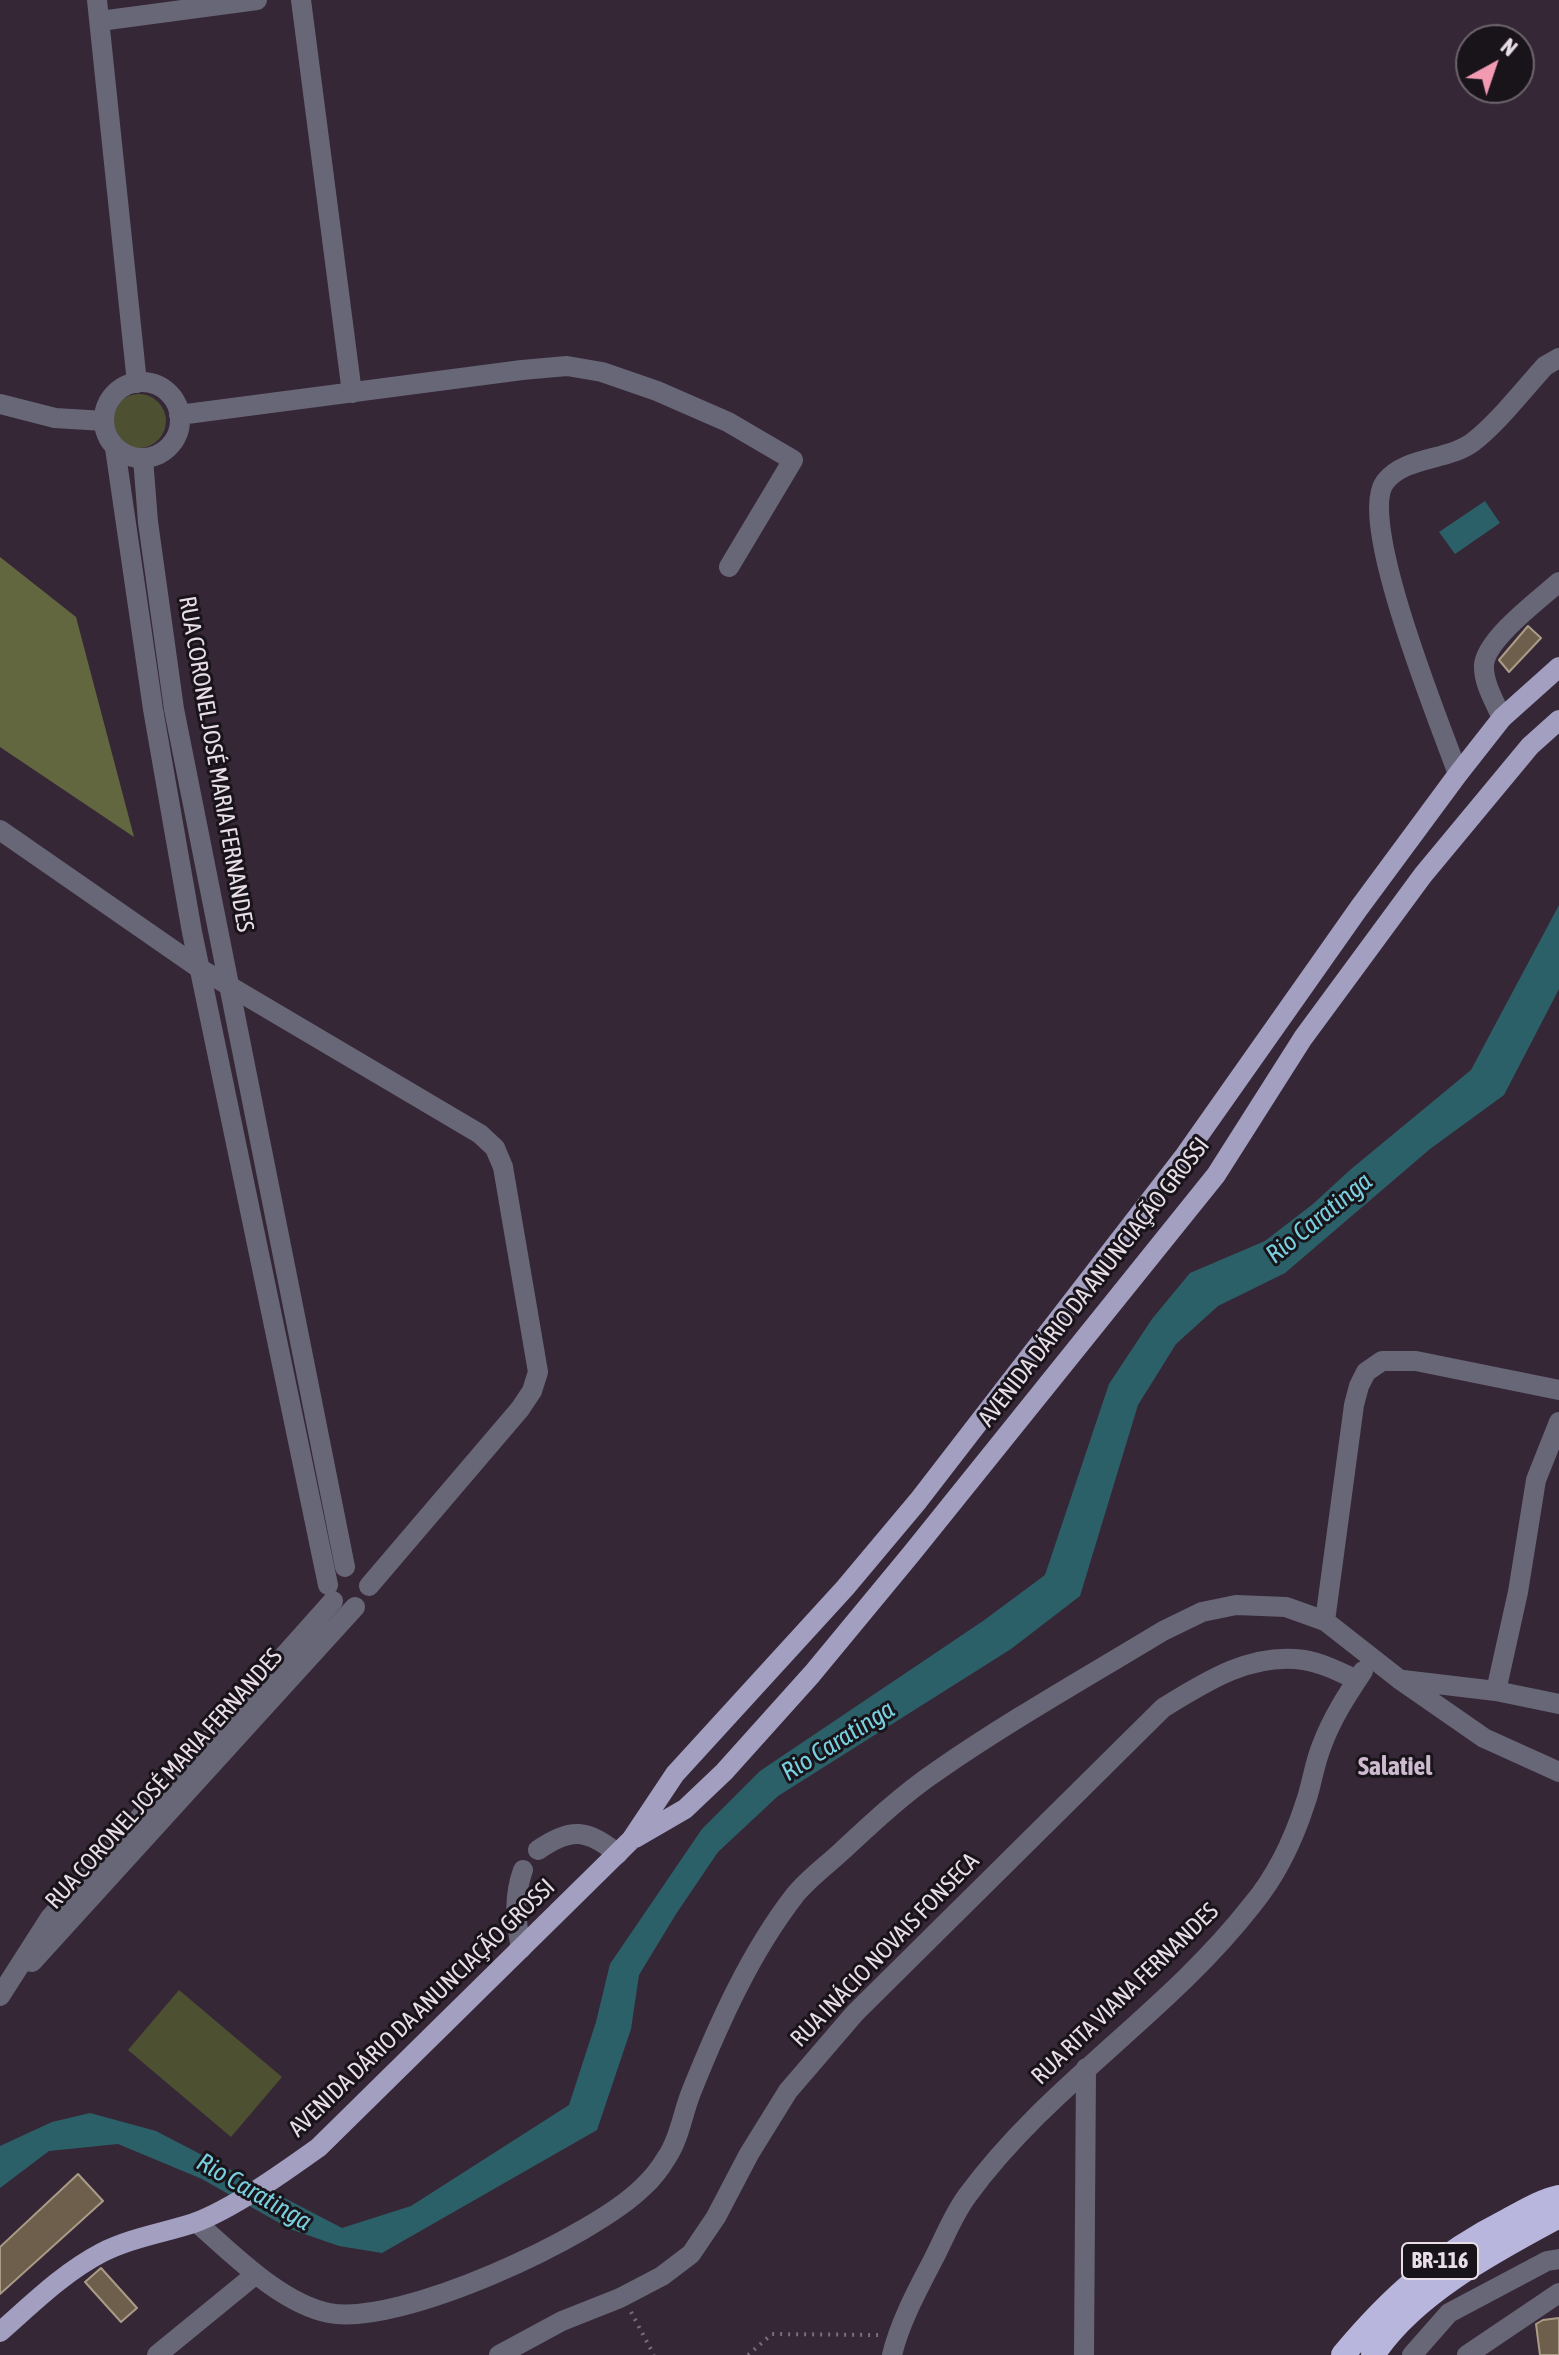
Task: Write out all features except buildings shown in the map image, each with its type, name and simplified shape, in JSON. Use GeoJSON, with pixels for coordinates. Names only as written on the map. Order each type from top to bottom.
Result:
{"type":"FeatureCollection","features":[{"type":"Feature","properties":{"kind":"highway","name":"BR-116"},"geometry":{"type":"LineString","coordinates":[[1343,2355],[1423,2272],[1481,2234],[1547,2200],[1559,2197]]}},
{"type":"Feature","properties":{"kind":"highway","name":"BR-116"},"geometry":{"type":"LineString","coordinates":[[1373,2355],[1379,2345],[1420,2305],[1480,2258],[1559,2216]]}},
{"type":"Feature","properties":{"kind":"main road","name":"AVENIDA DÁRIO DA ANUNCIAÇÃO GROSSI"},"geometry":{"type":"LineString","coordinates":[[0,2332],[50,2288],[101,2253],[138,2238],[196,2222],[285,2171],[319,2147],[625,1847],[675,1774],[845,1588],[918,1501],[1185,1155],[1458,774],[1502,718],[1559,667]]}},
{"type":"Feature","properties":{"kind":"main road","name":"AVENIDA DÁRIO DA ANUNCIAÇÃO GROSSI"},"geometry":{"type":"LineString","coordinates":[[625,1847],[685,1809],[724,1772],[812,1674],[1216,1175],[1303,1038],[1423,875],[1530,746],[1559,720]]}},
{"type":"Feature","properties":{"kind":"main road"},"geometry":{"type":"LineString","coordinates":[[1185,1155],[1216,1175]]}},
{"type":"Feature","properties":{"kind":"street"},"geometry":{"type":"LineString","coordinates":[[97,0],[137,383]]}},
{"type":"Feature","properties":{"kind":"street"},"geometry":{"type":"LineString","coordinates":[[100,21],[257,0]]}},
{"type":"Feature","properties":{"kind":"street"},"geometry":{"type":"LineString","coordinates":[[301,0],[352,393]]}},
{"type":"Feature","properties":{"kind":"street"},"geometry":{"type":"LineString","coordinates":[[1458,774],[1399,611],[1379,518],[1380,494],[1385,481],[1401,469],[1450,454],[1473,442],[1545,366],[1559,358]]}},
{"type":"Feature","properties":{"kind":"street"},"geometry":{"type":"LineString","coordinates":[[179,415],[522,370],[567,366],[602,372],[657,391],[728,422],[793,460],[729,567]]}},
{"type":"Feature","properties":{"kind":"street"},"geometry":{"type":"LineString","coordinates":[[137,383],[150,383],[162,389],[172,397],[179,415],[177,435],[170,446],[160,454],[143,458],[125,455],[115,448],[108,438],[104,421],[107,403],[125,386],[137,383]]}},
{"type":"Feature","properties":{"kind":"street"},"geometry":{"type":"LineString","coordinates":[[0,404],[55,418],[104,421]]}},
{"type":"Feature","properties":{"kind":"street"},"geometry":{"type":"LineString","coordinates":[[0,830],[199,968],[480,1134],[495,1148],[503,1167],[538,1372],[532,1391],[520,1409],[369,1586],[365,1599],[355,1607],[341,1607],[330,1593],[199,968],[153,709],[115,448]]}},
{"type":"Feature","properties":{"kind":"street","name":"RUA CORONEL JOSÉ MARIA FERNANDES"},"geometry":{"type":"LineString","coordinates":[[143,458],[148,522],[174,709],[345,1567]]}},
{"type":"Feature","properties":{"kind":"street"},"geometry":{"type":"LineString","coordinates":[[1502,718],[1487,684],[1484,665],[1488,651],[1559,582]]}},
{"type":"Feature","properties":{"kind":"street"},"geometry":{"type":"LineString","coordinates":[[192,932],[200,926],[210,929],[220,938]]}},
{"type":"Feature","properties":{"kind":"street"},"geometry":{"type":"LineString","coordinates":[[1325,1621],[1359,1386],[1366,1372],[1382,1361],[1416,1361],[1559,1390]]}},
{"type":"Feature","properties":{"kind":"street"},"geometry":{"type":"LineString","coordinates":[[1496,1691],[1518,1592],[1536,1480],[1559,1422]]}},
{"type":"Feature","properties":{"kind":"street"},"geometry":{"type":"LineString","coordinates":[[330,1593],[333,1573],[345,1567],[358,1569],[369,1586]]}},
{"type":"Feature","properties":{"kind":"street","name":"RUA CORONEL JOSÉ MARIA FERNANDES"},"geometry":{"type":"LineString","coordinates":[[5,1990],[50,1918],[330,1593]]}},
{"type":"Feature","properties":{"kind":"street"},"geometry":{"type":"LineString","coordinates":[[196,2222],[256,2274],[304,2303],[330,2313],[367,2313],[411,2304],[465,2287],[601,2218],[643,2188],[669,2155],[690,2093],[725,2012],[773,1928],[797,1893],[876,1820],[935,1772],[1163,1631],[1202,1612],[1236,1605],[1286,1607],[1325,1621],[1399,1679],[1484,1738],[1559,1772]]}},
{"type":"Feature","properties":{"kind":"street","name":"RUA CORONEL JOSÉ MARIA FERNANDES"},"geometry":{"type":"LineString","coordinates":[[5,1990],[56,1938],[355,1607]]}},
{"type":"Feature","properties":{"kind":"street","name":"RUA RITA VIANA FERNANDES"},"geometry":{"type":"LineString","coordinates":[[895,2345],[965,2199],[1010,2143],[1219,1945],[1284,1860],[1305,1804],[1321,1747],[1338,1710],[1371,1657]]}},
{"type":"Feature","properties":{"kind":"street","name":"RUA INÁCIO NOVAIS FONSECA"},"geometry":{"type":"LineString","coordinates":[[499,2355],[562,2321],[620,2298],[662,2276],[691,2254],[716,2217],[749,2154],[788,2091],[855,2013],[1163,1708],[1219,1674],[1263,1661],[1303,1660],[1357,1680]]}},
{"type":"Feature","properties":{"kind":"street"},"geometry":{"type":"LineString","coordinates":[[1399,1679],[1496,1691],[1559,1704]]}},
{"type":"Feature","properties":{"kind":"street"},"geometry":{"type":"LineString","coordinates":[[538,1850],[552,1840],[571,1833],[586,1834],[625,1847]]}},
{"type":"Feature","properties":{"kind":"street"},"geometry":{"type":"LineString","coordinates":[[521,1949],[514,1912],[523,1870]]}},
{"type":"Feature","properties":{"kind":"street"},"geometry":{"type":"LineString","coordinates":[[1084,2355],[1086,2068]]}},
{"type":"Feature","properties":{"kind":"street"},"geometry":{"type":"LineString","coordinates":[[1412,2355],[1449,2313],[1547,2261],[1559,2259]]}},
{"type":"Feature","properties":{"kind":"street"},"geometry":{"type":"LineString","coordinates":[[157,2355],[256,2274]]}},
{"type":"Feature","properties":{"kind":"street"},"geometry":{"type":"LineString","coordinates":[[1467,2355],[1559,2293]]}},
{"type":"Feature","properties":{"kind":"path"},"geometry":{"type":"LineString","coordinates":[[620,2298],[637,2320],[654,2355]]}},
{"type":"Feature","properties":{"kind":"path"},"geometry":{"type":"LineString","coordinates":[[748,2355],[772,2334],[895,2345]]}},
{"type":"Feature","properties":{"kind":"green space"},"geometry":{"type":"Polygon","coordinates":[[[139,394],[150,396],[158,402],[164,410],[164,432],[158,440],[150,446],[139,448],[128,446],[120,440],[114,432],[112,421],[114,410],[120,402],[128,396],[139,394]]]}},
{"type":"Feature","properties":{"kind":"green space"},"geometry":{"type":"Polygon","coordinates":[[[0,557],[76,617],[134,837],[0,747],[0,557]]]}},
{"type":"Feature","properties":{"kind":"green space"},"geometry":{"type":"Polygon","coordinates":[[[179,1990],[282,2077],[231,2137],[128,2050],[179,1990]]]}},
{"type":"Feature","properties":{"kind":"water"},"geometry":{"type":"Polygon","coordinates":[[[1485,501],[1500,523],[1455,554],[1439,532],[1485,501]]]}},
{"type":"Feature","properties":{"kind":"water","name":"Rio Caratinga"},"geometry":{"type":"Polygon","coordinates":[[[1559,905],[1559,989],[1504,1095],[1430,1149],[1285,1273],[1218,1306],[1176,1344],[1138,1405],[1080,1596],[1011,1649],[778,1796],[718,1852],[639,1975],[631,2029],[597,2130],[382,2253],[339,2246],[290,2229],[202,2179],[118,2144],[49,2151],[0,2188],[0,2146],[52,2122],[90,2113],[156,2131],[342,2228],[411,2206],[569,2105],[596,2022],[610,1964],[702,1829],[760,1771],[983,1621],[1045,1575],[1109,1384],[1152,1319],[1190,1273],[1265,1241],[1471,1070],[1559,905]]]}},
{"type":"Feature","properties":{"kind":"district","name":"Salatiel"},"geometry":{"type":"Point","coordinates":[1395,1767]}}]}
